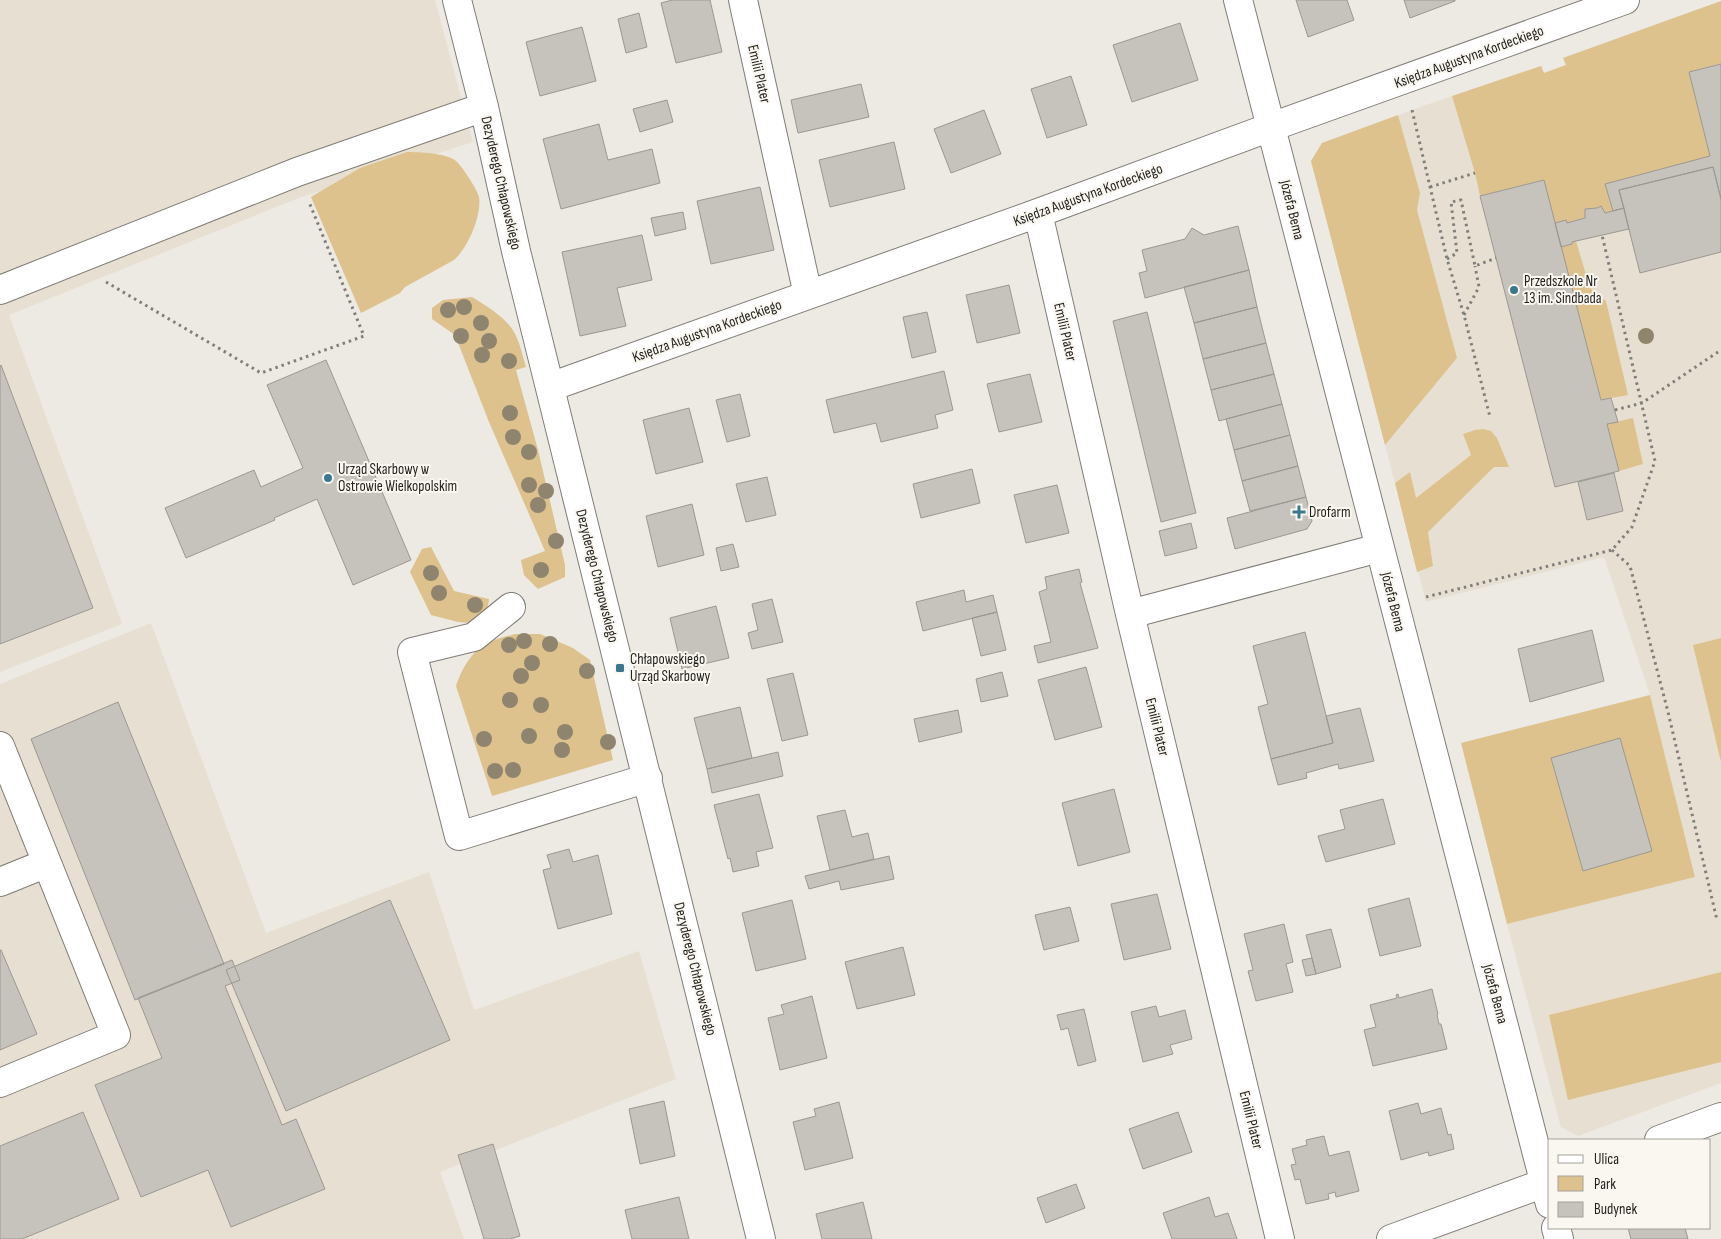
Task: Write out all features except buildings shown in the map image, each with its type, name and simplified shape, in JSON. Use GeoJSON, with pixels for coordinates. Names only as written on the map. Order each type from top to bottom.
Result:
{"type":"FeatureCollection","features":[{"type":"Feature","properties":{"kind":"street","name":"Dezyderego Chłapowskiego"},"geometry":{"type":"LineString","coordinates":[[457,0],[484,107],[516,251],[761,1239]]}},
{"type":"Feature","properties":{"kind":"street","name":"Emilii Plater"},"geometry":{"type":"LineString","coordinates":[[743,0],[808,295]]}},
{"type":"Feature","properties":{"kind":"street","name":"Józefa Bema"},"geometry":{"type":"LineString","coordinates":[[1238,0],[1379,548],[1548,1189]]}},
{"type":"Feature","properties":{"kind":"street","name":"Księdza Augustyna Kordeckiego"},"geometry":{"type":"LineString","coordinates":[[550,388],[1625,0]]}},
{"type":"Feature","properties":{"kind":"street"},"geometry":{"type":"LineString","coordinates":[[0,290],[296,172],[484,107]]}},
{"type":"Feature","properties":{"kind":"street","name":"Emilii Plater"},"geometry":{"type":"LineString","coordinates":[[1038,213],[1130,614],[1280,1239]]}},
{"type":"Feature","properties":{"kind":"street"},"geometry":{"type":"LineString","coordinates":[[1130,614],[1379,548]]}},
{"type":"Feature","properties":{"kind":"street"},"geometry":{"type":"LineString","coordinates":[[511,607],[474,637],[412,652],[460,836],[648,778]]}},
{"type":"Feature","properties":{"kind":"street"},"geometry":{"type":"LineString","coordinates":[[0,746],[116,1035],[0,1082]]}},
{"type":"Feature","properties":{"kind":"street"},"geometry":{"type":"LineString","coordinates":[[0,882],[47,863]]}},
{"type":"Feature","properties":{"kind":"street"},"geometry":{"type":"LineString","coordinates":[[1662,1139],[1721,1117]]}},
{"type":"Feature","properties":{"kind":"street"},"geometry":{"type":"LineString","coordinates":[[1392,1239],[1548,1189]]}},
{"type":"Feature","properties":{"kind":"path"},"geometry":{"type":"LineString","coordinates":[[1404,80],[1447,259],[1464,315],[1490,417]]}},
{"type":"Feature","properties":{"kind":"path"},"geometry":{"type":"LineString","coordinates":[[71,261],[261,373],[364,336],[296,172]]}},
{"type":"Feature","properties":{"kind":"path"},"geometry":{"type":"LineString","coordinates":[[1430,186],[1475,173]]}},
{"type":"Feature","properties":{"kind":"path"},"geometry":{"type":"LineString","coordinates":[[1447,259],[1457,253],[1451,202],[1461,200],[1476,266],[1478,287],[1464,315]]}},
{"type":"Feature","properties":{"kind":"path"},"geometry":{"type":"LineString","coordinates":[[1425,598],[1612,550],[1632,526],[1655,461],[1602,235]]}},
{"type":"Feature","properties":{"kind":"path"},"geometry":{"type":"LineString","coordinates":[[1476,266],[1496,258]]}},
{"type":"Feature","properties":{"kind":"path"},"geometry":{"type":"LineString","coordinates":[[1615,410],[1642,404],[1721,350]]}},
{"type":"Feature","properties":{"kind":"path"},"geometry":{"type":"LineString","coordinates":[[1612,550],[1630,566],[1668,712],[1717,920]]}},
{"type":"Feature","properties":{"kind":"shaded area"},"geometry":{"type":"Polygon","coordinates":[[[0,0],[435,0],[473,142],[296,199],[9,315],[122,624],[0,672],[0,0]]]}},
{"type":"Feature","properties":{"kind":"shaded area"},"geometry":{"type":"Polygon","coordinates":[[[1721,1],[1721,1083],[1578,1136],[1561,1127],[1507,924],[1695,876],[1650,695],[1604,557],[1426,602],[1311,161],[1322,143],[1541,66],[1544,73],[1566,65],[1563,58],[1721,1]]]}},
{"type":"Feature","properties":{"kind":"shaded area"},"geometry":{"type":"Polygon","coordinates":[[[151,623],[266,933],[429,872],[474,1010],[639,951],[676,1079],[440,1172],[464,1239],[0,1239],[0,684],[151,623]]]}},
{"type":"Feature","properties":{"kind":"green space"},"geometry":{"type":"Polygon","coordinates":[[[1721,1],[1721,66],[1720,64],[1689,72],[1710,156],[1606,184],[1613,211],[1605,213],[1601,206],[1585,210],[1585,218],[1567,223],[1566,220],[1555,223],[1543,180],[1480,196],[1452,96],[1541,66],[1544,73],[1566,65],[1563,58],[1721,1]]]}},
{"type":"Feature","properties":{"kind":"green space"},"geometry":{"type":"Polygon","coordinates":[[[1398,115],[1420,193],[1417,210],[1457,358],[1385,445],[1311,161],[1322,143],[1398,115]]]}},
{"type":"Feature","properties":{"kind":"green space"},"geometry":{"type":"Polygon","coordinates":[[[407,152],[446,156],[456,161],[469,178],[479,197],[476,222],[469,240],[454,260],[405,287],[400,293],[361,313],[311,197],[360,168],[407,152]]]}},
{"type":"Feature","properties":{"kind":"green space"},"geometry":{"type":"Polygon","coordinates":[[[1576,241],[1590,288],[1606,301],[1628,395],[1601,400],[1561,247],[1576,241]]]}},
{"type":"Feature","properties":{"kind":"green space"},"geometry":{"type":"Polygon","coordinates":[[[472,297],[497,314],[510,326],[518,340],[526,367],[516,370],[538,450],[565,565],[565,577],[538,589],[524,575],[521,560],[545,551],[489,422],[455,335],[432,319],[432,308],[443,300],[472,297]]]}},
{"type":"Feature","properties":{"kind":"green space"},"geometry":{"type":"Polygon","coordinates":[[[1633,418],[1643,464],[1619,471],[1607,424],[1633,418]]]}},
{"type":"Feature","properties":{"kind":"green space"},"geometry":{"type":"Polygon","coordinates":[[[1483,429],[1491,431],[1497,438],[1509,467],[1494,467],[1428,532],[1433,566],[1417,572],[1395,483],[1410,472],[1416,498],[1471,455],[1463,434],[1483,429]]]}},
{"type":"Feature","properties":{"kind":"green space"},"geometry":{"type":"Polygon","coordinates":[[[431,547],[454,591],[489,599],[487,613],[471,623],[458,622],[431,615],[410,572],[422,549],[431,547]]]}},
{"type":"Feature","properties":{"kind":"green space"},"geometry":{"type":"Polygon","coordinates":[[[515,634],[540,634],[573,648],[590,660],[613,760],[492,796],[456,686],[461,672],[479,648],[492,641],[515,634]]]}},
{"type":"Feature","properties":{"kind":"green space"},"geometry":{"type":"Polygon","coordinates":[[[1721,638],[1721,762],[1693,645],[1721,638]]]}},
{"type":"Feature","properties":{"kind":"green space"},"geometry":{"type":"Polygon","coordinates":[[[1650,695],[1695,877],[1507,924],[1461,743],[1650,695]]]}},
{"type":"Feature","properties":{"kind":"green space"},"geometry":{"type":"Polygon","coordinates":[[[1721,972],[1721,1062],[1568,1100],[1549,1015],[1721,972]]]}},
{"type":"Feature","properties":{"kind":"place","name":"Przedszkole Nr 13 im. Sindbada"},"geometry":{"type":"Point","coordinates":[1514,290]}},
{"type":"Feature","properties":{"kind":"place","name":"Urząd Skarbowy w Ostrowie Wielkopolskim"},"geometry":{"type":"Point","coordinates":[328,478]}},
{"type":"Feature","properties":{"kind":"place","name":"Drofarm"},"geometry":{"type":"Point","coordinates":[1299,512]}},
{"type":"Feature","properties":{"kind":"place","name":"Chłapowskiego Urząd Skarbowy"},"geometry":{"type":"Point","coordinates":[620,668]}}]}
